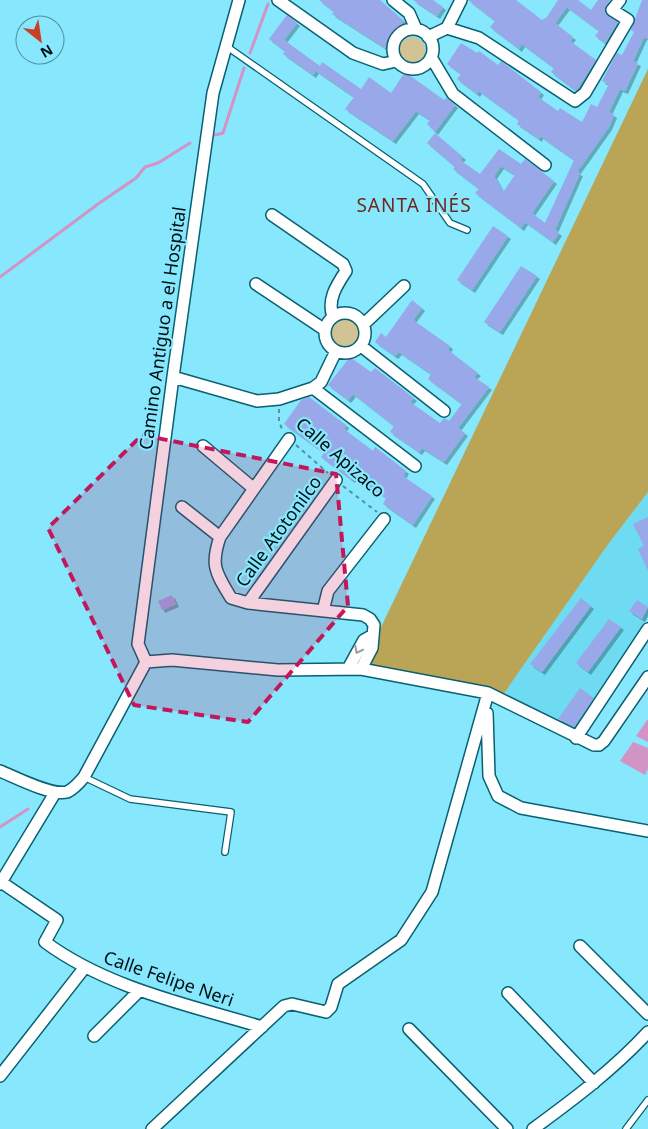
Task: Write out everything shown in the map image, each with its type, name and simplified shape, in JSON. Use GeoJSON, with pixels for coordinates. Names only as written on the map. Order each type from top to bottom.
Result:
{"type":"FeatureCollection","features":[{"type":"Feature","properties":{"kind":"street","name":"Camino Antiguo a el Hospital"},"geometry":{"type":"LineString","coordinates":[[146,662],[138,644],[172,377],[213,93],[239,0]]}},
{"type":"Feature","properties":{"kind":"street"},"geometry":{"type":"LineString","coordinates":[[278,0],[353,53],[383,64],[396,61]]}},
{"type":"Feature","properties":{"kind":"street"},"geometry":{"type":"LineString","coordinates":[[393,0],[409,13],[416,29],[428,37],[433,48],[431,57],[423,66],[417,69],[404,67],[396,61],[393,52],[395,40],[403,32],[416,29]]}},
{"type":"Feature","properties":{"kind":"street"},"geometry":{"type":"LineString","coordinates":[[428,37],[447,28],[461,0]]}},
{"type":"Feature","properties":{"kind":"street"},"geometry":{"type":"LineString","coordinates":[[447,28],[479,38],[572,100],[579,99],[628,20],[612,10],[620,0]]}},
{"type":"Feature","properties":{"kind":"street"},"geometry":{"type":"LineString","coordinates":[[431,57],[453,94],[545,165]]}},
{"type":"Feature","properties":{"kind":"street"},"geometry":{"type":"LineString","coordinates":[[272,215],[343,264],[346,272],[333,295],[330,305],[333,317]]}},
{"type":"Feature","properties":{"kind":"street"},"geometry":{"type":"LineString","coordinates":[[256,284],[325,330]]}},
{"type":"Feature","properties":{"kind":"street"},"geometry":{"type":"LineString","coordinates":[[364,324],[404,286]]}},
{"type":"Feature","properties":{"kind":"street"},"geometry":{"type":"LineString","coordinates":[[341,313],[350,313],[358,317],[364,324],[366,335],[361,346],[349,353],[336,351],[327,342],[325,330],[333,317],[341,313]]}},
{"type":"Feature","properties":{"kind":"street"},"geometry":{"type":"LineString","coordinates":[[361,346],[444,411]]}},
{"type":"Feature","properties":{"kind":"street"},"geometry":{"type":"LineString","coordinates":[[172,377],[257,401],[279,399],[312,388],[321,382],[336,351]]}},
{"type":"Feature","properties":{"kind":"street"},"geometry":{"type":"LineString","coordinates":[[312,388],[415,466]]}},
{"type":"Feature","properties":{"kind":"street"},"geometry":{"type":"LineString","coordinates":[[289,439],[252,488],[220,537],[214,554],[215,572],[231,598],[248,603],[363,615],[370,619],[374,624],[372,648],[361,669]]}},
{"type":"Feature","properties":{"kind":"street"},"geometry":{"type":"LineString","coordinates":[[203,446],[252,488]]}},
{"type":"Feature","properties":{"kind":"street","name":"Calle Atotonilco"},"geometry":{"type":"LineString","coordinates":[[248,603],[336,480]]}},
{"type":"Feature","properties":{"kind":"street"},"geometry":{"type":"LineString","coordinates":[[182,507],[220,537]]}},
{"type":"Feature","properties":{"kind":"street","name":"Calle Apizaco"},"geometry":{"type":"LineString","coordinates":[[323,611],[328,591],[384,519]]}},
{"type":"Feature","properties":{"kind":"street"},"geometry":{"type":"LineString","coordinates":[[576,738],[648,629]]}},
{"type":"Feature","properties":{"kind":"street"},"geometry":{"type":"LineString","coordinates":[[348,670],[364,640],[373,634]]}},
{"type":"Feature","properties":{"kind":"street"},"geometry":{"type":"LineString","coordinates":[[0,772],[55,792],[70,790],[84,777],[146,662],[172,660],[278,670],[361,669],[488,694],[594,745],[599,745],[604,741],[648,677]]}},
{"type":"Feature","properties":{"kind":"street"},"geometry":{"type":"LineString","coordinates":[[152,1129],[288,1004],[326,1012],[331,1006],[338,984],[401,940],[432,892],[488,694]]}},
{"type":"Feature","properties":{"kind":"street"},"geometry":{"type":"LineString","coordinates":[[486,706],[489,776],[498,796],[521,808],[648,831]]}},
{"type":"Feature","properties":{"kind":"street"},"geometry":{"type":"LineString","coordinates":[[1,883],[55,792]]}},
{"type":"Feature","properties":{"kind":"street","name":"Calle Felipe Neri"},"geometry":{"type":"LineString","coordinates":[[1,883],[57,920],[45,942],[85,967],[140,990],[262,1027]]}},
{"type":"Feature","properties":{"kind":"street"},"geometry":{"type":"LineString","coordinates":[[580,946],[648,1014]]}},
{"type":"Feature","properties":{"kind":"street"},"geometry":{"type":"LineString","coordinates":[[0,1076],[85,967]]}},
{"type":"Feature","properties":{"kind":"street"},"geometry":{"type":"LineString","coordinates":[[94,1036],[140,990]]}},
{"type":"Feature","properties":{"kind":"street"},"geometry":{"type":"LineString","coordinates":[[508,993],[594,1083]]}},
{"type":"Feature","properties":{"kind":"street"},"geometry":{"type":"LineString","coordinates":[[409,1029],[507,1129]]}},
{"type":"Feature","properties":{"kind":"street"},"geometry":{"type":"LineString","coordinates":[[533,1129],[594,1083],[628,1054],[648,1032]]}},
{"type":"Feature","properties":{"kind":"lane"},"geometry":{"type":"LineString","coordinates":[[226,46],[423,184],[450,223],[467,230]]}},
{"type":"Feature","properties":{"kind":"lane"},"geometry":{"type":"LineString","coordinates":[[84,777],[130,799],[231,812],[225,852]]}},
{"type":"Feature","properties":{"kind":"lane"},"geometry":{"type":"LineString","coordinates":[[626,1129],[648,1100]]}},
{"type":"Feature","properties":{"kind":"path","name":"Calle Apizaco"},"geometry":{"type":"LineString","coordinates":[[279,399],[279,422],[284,434],[384,519]]}},
{"type":"Feature","properties":{"kind":"highlighted area"},"geometry":{"type":"Polygon","coordinates":[[[142,435],[336,474],[348,606],[248,722],[134,705],[48,528],[142,435]]]}},
{"type":"Feature","properties":{"kind":"shaded area"},"geometry":{"type":"Polygon","coordinates":[[[412,37],[421,41],[425,50],[421,59],[412,63],[403,59],[399,50],[403,41],[412,37]]]}},
{"type":"Feature","properties":{"kind":"shaded area"},"geometry":{"type":"Polygon","coordinates":[[[648,69],[648,492],[609,543],[500,699],[361,669],[648,69]]]}},
{"type":"Feature","properties":{"kind":"shaded area"},"geometry":{"type":"Polygon","coordinates":[[[345,317],[356,321],[360,332],[356,343],[345,347],[334,343],[330,332],[334,321],[345,317]]]}},
{"type":"Feature","properties":{"kind":"shaded area"},"geometry":{"type":"Polygon","coordinates":[[[648,492],[648,617],[574,729],[557,720],[500,699],[609,543],[648,492]]]}},
{"type":"Feature","properties":{"kind":"shaded area"},"geometry":{"type":"Polygon","coordinates":[[[648,719],[648,742],[636,736],[648,719]]]}},
{"type":"Feature","properties":{"kind":"shaded area"},"geometry":{"type":"Polygon","coordinates":[[[633,742],[648,748],[648,769],[645,775],[620,761],[633,742]]]}},
{"type":"Feature","properties":{"kind":"building"},"geometry":{"type":"Polygon","coordinates":[[[319,0],[380,0],[404,21],[385,48],[332,14],[334,12],[319,0]]]}},
{"type":"Feature","properties":{"kind":"building"},"geometry":{"type":"Polygon","coordinates":[[[413,0],[433,0],[443,7],[437,16],[413,0]]]}},
{"type":"Feature","properties":{"kind":"building"},"geometry":{"type":"Polygon","coordinates":[[[468,0],[516,0],[542,20],[547,17],[558,0],[578,0],[591,10],[598,0],[610,0],[604,11],[618,22],[605,43],[595,36],[599,31],[567,7],[555,23],[573,37],[570,41],[596,60],[576,91],[551,72],[554,68],[522,44],[519,49],[490,27],[495,21],[468,0]]]}},
{"type":"Feature","properties":{"kind":"building"},"geometry":{"type":"Polygon","coordinates":[[[642,0],[648,0],[648,39],[644,37],[633,61],[638,63],[625,91],[620,89],[609,112],[614,115],[609,127],[577,172],[580,173],[555,230],[559,233],[553,242],[525,222],[521,228],[475,193],[479,189],[453,169],[455,167],[427,143],[435,133],[463,157],[460,160],[480,174],[499,149],[521,164],[525,159],[554,181],[532,213],[545,223],[574,160],[540,136],[539,139],[517,124],[519,120],[479,91],[477,94],[457,79],[461,74],[447,64],[461,43],[477,53],[479,51],[498,65],[501,61],[541,92],[538,97],[558,111],[560,108],[582,122],[591,104],[597,107],[609,84],[602,81],[617,53],[622,55],[634,32],[631,30],[642,0]],[[501,166],[494,176],[503,192],[515,175],[501,166]]]}},
{"type":"Feature","properties":{"kind":"building"},"geometry":{"type":"Polygon","coordinates":[[[287,15],[297,23],[284,40],[320,66],[322,62],[361,89],[369,77],[391,93],[405,72],[444,100],[446,98],[455,105],[435,132],[427,124],[430,120],[416,111],[393,141],[345,109],[354,97],[316,71],[319,66],[313,75],[283,54],[285,51],[269,39],[287,15]]]}},
{"type":"Feature","properties":{"kind":"building"},"geometry":{"type":"Polygon","coordinates":[[[493,226],[508,236],[472,290],[457,280],[493,226]]]}},
{"type":"Feature","properties":{"kind":"building"},"geometry":{"type":"Polygon","coordinates":[[[521,266],[537,276],[500,332],[484,322],[521,266]]]}},
{"type":"Feature","properties":{"kind":"building"},"geometry":{"type":"Polygon","coordinates":[[[412,300],[422,308],[413,320],[450,346],[448,350],[478,373],[474,377],[489,387],[458,428],[465,433],[444,462],[422,448],[419,452],[390,432],[394,426],[353,394],[348,400],[328,385],[350,357],[371,372],[375,368],[414,398],[410,402],[440,423],[444,418],[449,421],[462,404],[428,379],[431,374],[399,352],[395,356],[375,342],[381,333],[386,337],[412,300]]]}},
{"type":"Feature","properties":{"kind":"building"},"geometry":{"type":"Polygon","coordinates":[[[309,397],[346,425],[344,429],[373,451],[375,447],[406,471],[403,476],[432,496],[413,525],[383,504],[386,498],[355,476],[352,480],[321,457],[324,453],[284,424],[301,400],[309,397]]]}},
{"type":"Feature","properties":{"kind":"building"},"geometry":{"type":"Polygon","coordinates":[[[648,517],[648,571],[638,549],[644,546],[633,524],[648,517]]]}},
{"type":"Feature","properties":{"kind":"building"},"geometry":{"type":"Polygon","coordinates":[[[172,595],[176,604],[162,610],[158,601],[172,595]]]}},
{"type":"Feature","properties":{"kind":"building"},"geometry":{"type":"Polygon","coordinates":[[[581,598],[591,606],[542,672],[530,664],[581,598]]]}},
{"type":"Feature","properties":{"kind":"building"},"geometry":{"type":"Polygon","coordinates":[[[637,600],[648,607],[642,619],[629,611],[637,600]]]}},
{"type":"Feature","properties":{"kind":"building"},"geometry":{"type":"Polygon","coordinates":[[[609,619],[621,627],[588,672],[576,663],[609,619]]]}},
{"type":"Feature","properties":{"kind":"building"},"geometry":{"type":"Polygon","coordinates":[[[580,688],[594,698],[574,727],[558,719],[580,688]]]}},
{"type":"Feature","properties":{"kind":"waterway"},"geometry":{"type":"LineString","coordinates":[[250,53],[268,4]]}},
{"type":"Feature","properties":{"kind":"waterway"},"geometry":{"type":"LineString","coordinates":[[215,135],[223,133],[244,68]]}},
{"type":"Feature","properties":{"kind":"waterway"},"geometry":{"type":"LineString","coordinates":[[0,277],[136,178],[145,167],[158,163],[190,143]]}},
{"type":"Feature","properties":{"kind":"waterway"},"geometry":{"type":"LineString","coordinates":[[635,705],[648,687]]}},
{"type":"Feature","properties":{"kind":"waterway"},"geometry":{"type":"LineString","coordinates":[[0,827],[28,809]]}},
{"type":"Feature","properties":{"kind":"district","name":"SANTA INÉS"},"geometry":{"type":"Point","coordinates":[414,205]}}]}
